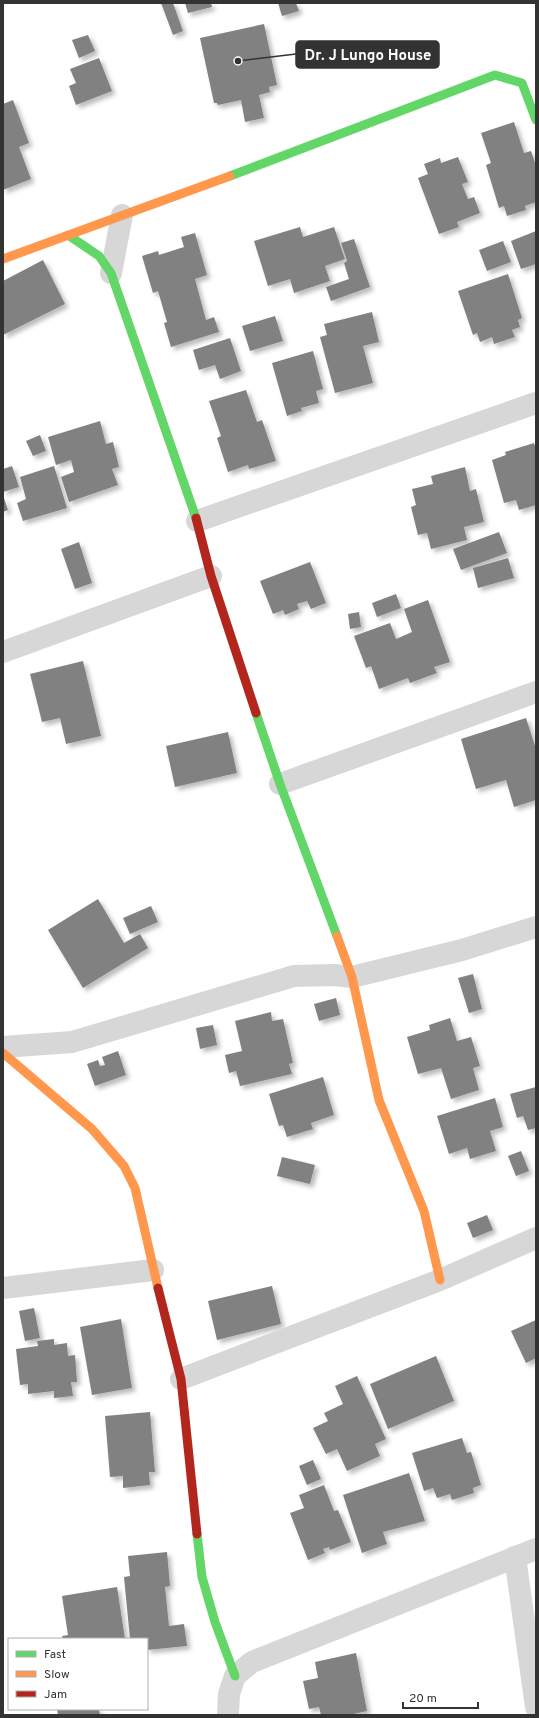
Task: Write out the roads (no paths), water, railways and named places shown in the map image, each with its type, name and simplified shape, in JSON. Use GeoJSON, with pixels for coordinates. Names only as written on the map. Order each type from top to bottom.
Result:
{"type":"FeatureCollection","features":[{"type":"Feature","properties":{"kind":"street"},"geometry":{"type":"LineString","coordinates":[[3,259],[297,152],[495,75],[522,83],[536,120]]}},
{"type":"Feature","properties":{"kind":"street"},"geometry":{"type":"LineString","coordinates":[[111,273],[122,215]]}},
{"type":"Feature","properties":{"kind":"street"},"geometry":{"type":"LineString","coordinates":[[68,235],[99,256],[111,273],[197,521],[211,576],[280,784],[352,977],[379,1100],[424,1211],[440,1280]]}},
{"type":"Feature","properties":{"kind":"street"},"geometry":{"type":"LineString","coordinates":[[197,521],[536,403]]}},
{"type":"Feature","properties":{"kind":"street"},"geometry":{"type":"LineString","coordinates":[[3,652],[211,576]]}},
{"type":"Feature","properties":{"kind":"street"},"geometry":{"type":"LineString","coordinates":[[280,784],[536,692]]}},
{"type":"Feature","properties":{"kind":"street"},"geometry":{"type":"LineString","coordinates":[[4,1054],[72,1042],[294,976],[334,975],[352,977],[462,950],[536,927]]}},
{"type":"Feature","properties":{"kind":"street"},"geometry":{"type":"LineString","coordinates":[[4,1054],[92,1129],[124,1166],[135,1188],[153,1270],[181,1379],[202,1577],[215,1622],[235,1676]]}},
{"type":"Feature","properties":{"kind":"street"},"geometry":{"type":"LineString","coordinates":[[181,1379],[440,1280],[536,1238]]}},
{"type":"Feature","properties":{"kind":"street"},"geometry":{"type":"LineString","coordinates":[[3,1288],[153,1270]]}},
{"type":"Feature","properties":{"kind":"street"},"geometry":{"type":"LineString","coordinates":[[228,1715],[229,1694],[235,1676],[252,1662],[536,1549]]}},
{"type":"Feature","properties":{"kind":"street"},"geometry":{"type":"LineString","coordinates":[[515,1557],[536,1707]]}},
{"type":"Feature","properties":{"kind":"place","name":"Dr. J Lungo House"},"geometry":{"type":"Point","coordinates":[238,61]}}]}
